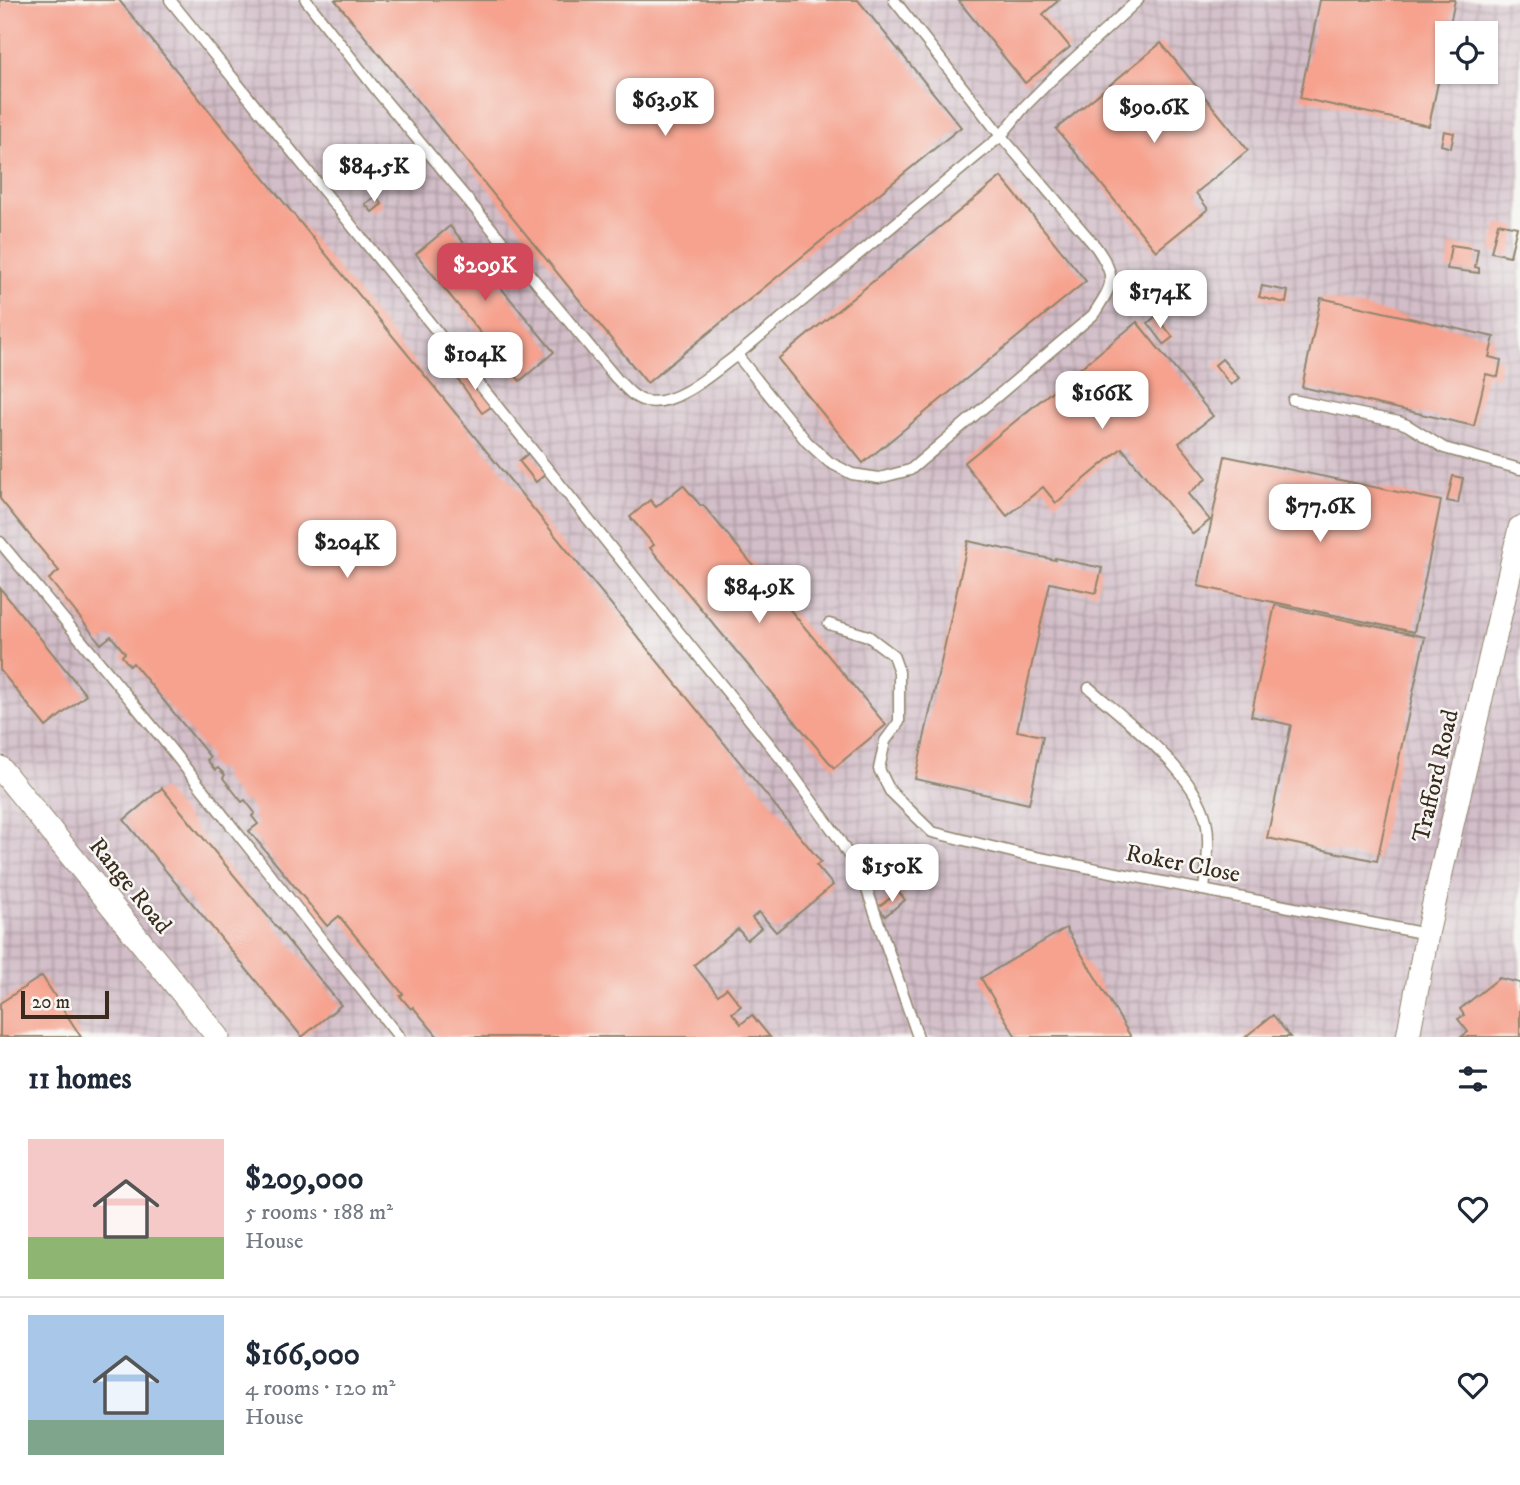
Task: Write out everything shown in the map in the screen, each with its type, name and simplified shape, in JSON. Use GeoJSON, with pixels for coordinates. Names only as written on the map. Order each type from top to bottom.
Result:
{"type":"FeatureCollection","features":[{"type":"Feature","properties":{"kind":"street","name":"Trafford Road"},"geometry":{"type":"LineString","coordinates":[[1408,1037],[1427,934],[1520,528]]}},
{"type":"Feature","properties":{"kind":"street","name":"Range Road"},"geometry":{"type":"LineString","coordinates":[[0,768],[218,1037]]}},
{"type":"Feature","properties":{"kind":"lane"},"geometry":{"type":"LineString","coordinates":[[170,0],[782,760],[837,836],[864,881],[918,1037]]}},
{"type":"Feature","properties":{"kind":"lane"},"geometry":{"type":"LineString","coordinates":[[306,0],[378,92],[607,368],[630,392],[644,401],[656,402],[672,398],[691,388],[737,355],[1001,136],[1051,80],[1138,0]]}},
{"type":"Feature","properties":{"kind":"lane"},"geometry":{"type":"LineString","coordinates":[[737,355],[807,442],[829,463],[852,474],[879,478],[909,470],[1093,315],[1106,295],[1112,278],[1108,265],[1096,247],[1001,136],[894,0]]}},
{"type":"Feature","properties":{"kind":"lane"},"geometry":{"type":"LineString","coordinates":[[1293,400],[1399,422],[1444,448],[1520,469]]}},
{"type":"Feature","properties":{"kind":"lane"},"geometry":{"type":"LineString","coordinates":[[0,542],[161,737],[399,1037]]}},
{"type":"Feature","properties":{"kind":"lane","name":"Roker Close"},"geometry":{"type":"LineString","coordinates":[[829,624],[868,636],[893,655],[899,672],[899,722],[885,741],[879,769],[890,791],[932,832],[1020,854],[1427,934]]}},
{"type":"Feature","properties":{"kind":"lane"},"geometry":{"type":"LineString","coordinates":[[1088,688],[1178,770],[1197,799],[1206,820],[1208,846],[1203,890]]}},
{"type":"Feature","properties":{"kind":"shaded area"},"geometry":{"type":"Polygon","coordinates":[[[0,0],[1520,0],[1520,1037],[0,1037],[0,0]]]}},
{"type":"Feature","properties":{"kind":"building"},"geometry":{"type":"Polygon","coordinates":[[[0,0],[119,0],[821,862],[816,865],[833,885],[776,932],[759,912],[752,918],[761,928],[747,940],[738,929],[694,965],[718,995],[727,988],[741,1006],[732,1013],[741,1024],[752,1015],[770,1037],[438,1037],[400,996],[403,994],[339,916],[327,926],[249,831],[258,824],[252,816],[255,813],[245,800],[242,802],[223,778],[225,775],[218,768],[215,770],[207,760],[210,757],[133,663],[130,666],[122,656],[125,653],[111,636],[101,644],[49,579],[59,571],[0,499],[0,0]]]}},
{"type":"Feature","properties":{"kind":"building"},"geometry":{"type":"Polygon","coordinates":[[[335,0],[858,0],[961,127],[647,383],[335,0]]]}},
{"type":"Feature","properties":{"kind":"building"},"geometry":{"type":"Polygon","coordinates":[[[958,0],[1059,0],[1043,14],[1070,47],[1025,83],[958,0]]]}},
{"type":"Feature","properties":{"kind":"building"},"geometry":{"type":"Polygon","coordinates":[[[1320,0],[1455,0],[1451,21],[1435,21],[1435,84],[1438,84],[1429,126],[1300,98],[1320,0]]]}},
{"type":"Feature","properties":{"kind":"building"},"geometry":{"type":"Polygon","coordinates":[[[1161,43],[1248,150],[1196,193],[1208,209],[1156,251],[1056,129],[1161,43]]]}},
{"type":"Feature","properties":{"kind":"building"},"geometry":{"type":"Polygon","coordinates":[[[1444,131],[1454,133],[1451,148],[1441,145],[1444,131]]]}},
{"type":"Feature","properties":{"kind":"building"},"geometry":{"type":"Polygon","coordinates":[[[1001,177],[1086,281],[863,463],[778,359],[1001,177]]]}},
{"type":"Feature","properties":{"kind":"building"},"geometry":{"type":"Polygon","coordinates":[[[376,196],[382,204],[372,212],[365,204],[376,196]]]}},
{"type":"Feature","properties":{"kind":"building"},"geometry":{"type":"Polygon","coordinates":[[[1498,223],[1517,227],[1510,256],[1491,252],[1498,223]]]}},
{"type":"Feature","properties":{"kind":"building"},"geometry":{"type":"Polygon","coordinates":[[[450,226],[554,352],[520,381],[416,254],[450,226]]]}},
{"type":"Feature","properties":{"kind":"building"},"geometry":{"type":"Polygon","coordinates":[[[1451,245],[1478,249],[1475,267],[1479,268],[1479,273],[1447,269],[1451,245]]]}},
{"type":"Feature","properties":{"kind":"building"},"geometry":{"type":"Polygon","coordinates":[[[1262,286],[1288,291],[1286,303],[1259,297],[1262,286]]]}},
{"type":"Feature","properties":{"kind":"building"},"geometry":{"type":"Polygon","coordinates":[[[1321,298],[1494,337],[1489,357],[1501,360],[1498,377],[1486,374],[1474,426],[1302,387],[1321,298]]]}},
{"type":"Feature","properties":{"kind":"building"},"geometry":{"type":"Polygon","coordinates":[[[1156,316],[1173,337],[1164,344],[1148,323],[1156,316]]]}},
{"type":"Feature","properties":{"kind":"building"},"geometry":{"type":"Polygon","coordinates":[[[1137,322],[1213,416],[1179,443],[1207,478],[1188,494],[1210,520],[1193,534],[1122,448],[1056,503],[1043,487],[1007,516],[964,463],[1137,322]]]}},
{"type":"Feature","properties":{"kind":"building"},"geometry":{"type":"Polygon","coordinates":[[[1222,359],[1239,378],[1231,385],[1215,365],[1222,359]]]}},
{"type":"Feature","properties":{"kind":"building"},"geometry":{"type":"Polygon","coordinates":[[[468,370],[494,405],[482,413],[457,378],[468,370]]]}},
{"type":"Feature","properties":{"kind":"building"},"geometry":{"type":"Polygon","coordinates":[[[530,452],[547,473],[536,482],[519,461],[530,452]]]}},
{"type":"Feature","properties":{"kind":"building"},"geometry":{"type":"Polygon","coordinates":[[[1225,456],[1441,501],[1414,632],[1198,586],[1225,456]]]}},
{"type":"Feature","properties":{"kind":"building"},"geometry":{"type":"Polygon","coordinates":[[[1453,476],[1463,478],[1458,503],[1447,501],[1453,476]]]}},
{"type":"Feature","properties":{"kind":"building"},"geometry":{"type":"Polygon","coordinates":[[[683,485],[701,506],[703,505],[886,725],[834,768],[650,548],[654,545],[630,517],[650,500],[656,507],[683,485]]]}},
{"type":"Feature","properties":{"kind":"building"},"geometry":{"type":"Polygon","coordinates":[[[968,541],[1102,568],[1096,593],[1050,583],[1017,731],[1043,736],[1029,804],[915,779],[968,541]]]}},
{"type":"Feature","properties":{"kind":"building"},"geometry":{"type":"Polygon","coordinates":[[[0,588],[86,695],[46,727],[0,670],[0,588]]]}},
{"type":"Feature","properties":{"kind":"building"},"geometry":{"type":"Polygon","coordinates":[[[1275,605],[1425,637],[1377,861],[1267,838],[1291,725],[1251,716],[1275,605]]]}},
{"type":"Feature","properties":{"kind":"building"},"geometry":{"type":"Polygon","coordinates":[[[162,788],[341,1005],[302,1037],[124,820],[162,788]]]}},
{"type":"Feature","properties":{"kind":"building"},"geometry":{"type":"Polygon","coordinates":[[[899,892],[905,900],[885,916],[878,907],[899,892]]]}},
{"type":"Feature","properties":{"kind":"building"},"geometry":{"type":"Polygon","coordinates":[[[1066,928],[1131,1037],[1016,1037],[981,978],[1066,928]]]}},
{"type":"Feature","properties":{"kind":"building"},"geometry":{"type":"Polygon","coordinates":[[[42,976],[81,1037],[0,1037],[0,1003],[42,976]]]}},
{"type":"Feature","properties":{"kind":"building"},"geometry":{"type":"Polygon","coordinates":[[[1499,978],[1520,983],[1520,1037],[1461,1037],[1468,1032],[1458,1019],[1464,1015],[1460,1009],[1499,978]]]}},
{"type":"Feature","properties":{"kind":"building"},"geometry":{"type":"Polygon","coordinates":[[[1273,1015],[1290,1037],[1245,1037],[1273,1015]]]}}]}
